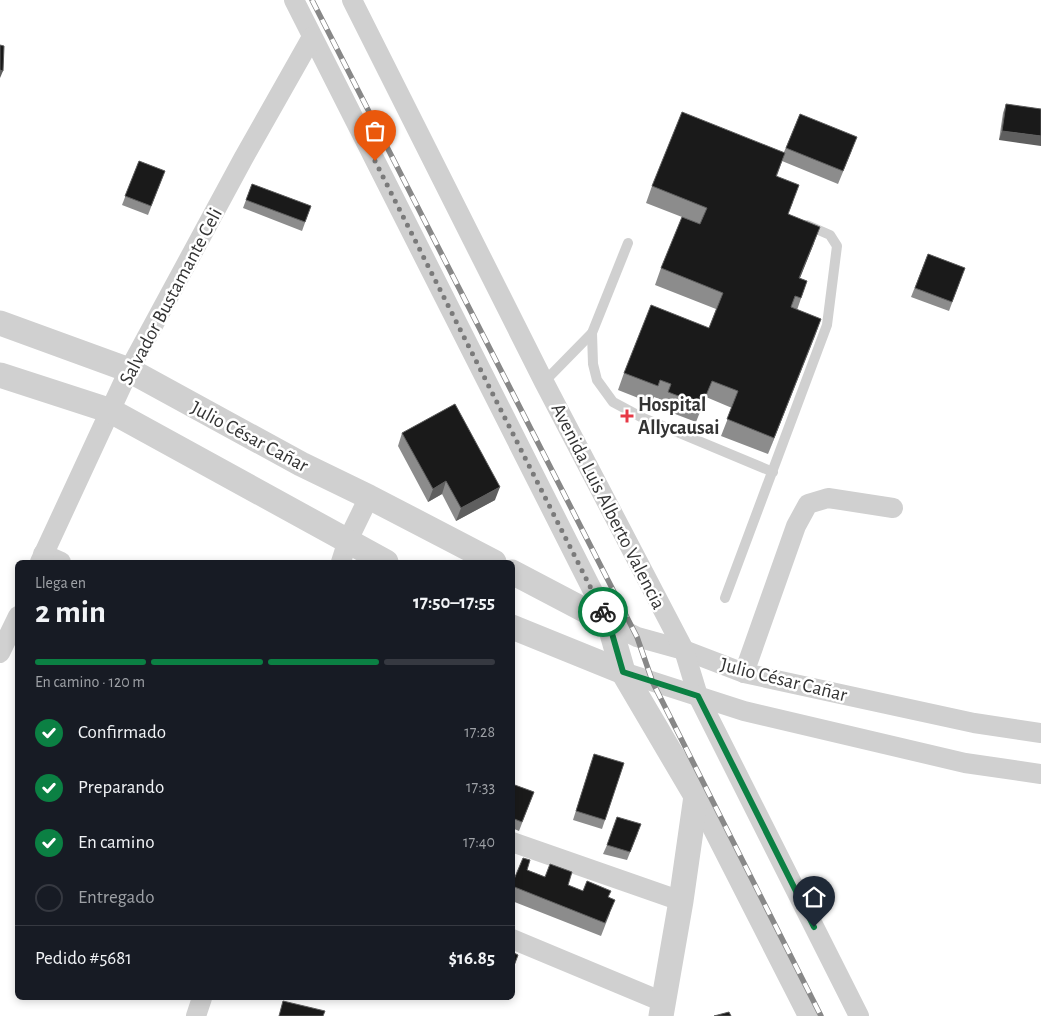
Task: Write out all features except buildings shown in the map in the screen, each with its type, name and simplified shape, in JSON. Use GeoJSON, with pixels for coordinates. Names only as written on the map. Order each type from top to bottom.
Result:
{"type":"FeatureCollection","features":[{"type":"Feature","properties":{"kind":"street"},"geometry":{"type":"LineString","coordinates":[[294,0],[609,623],[623,672],[696,796],[808,1016]]}},
{"type":"Feature","properties":{"kind":"street","name":"Avenida Luis Alberto Valencia"},"geometry":{"type":"LineString","coordinates":[[352,0],[544,382],[684,650],[698,696],[859,1016]]}},
{"type":"Feature","properties":{"kind":"street","name":"Salvador Bustamante Celi"},"geometry":{"type":"LineString","coordinates":[[48,560],[129,370],[312,36]]}},
{"type":"Feature","properties":{"kind":"street","name":"Julio César Cañar"},"geometry":{"type":"LineString","coordinates":[[0,323],[129,370],[301,464],[490,560]]}},
{"type":"Feature","properties":{"kind":"street"},"geometry":{"type":"LineString","coordinates":[[0,375],[111,411],[345,551],[379,560]]}},
{"type":"Feature","properties":{"kind":"street"},"geometry":{"type":"LineString","coordinates":[[345,551],[369,497]]}},
{"type":"Feature","properties":{"kind":"street"},"geometry":{"type":"LineString","coordinates":[[744,673],[796,526],[808,504],[828,498],[893,508]]}},
{"type":"Feature","properties":{"kind":"street","name":"Julio César Cañar"},"geometry":{"type":"LineString","coordinates":[[515,574],[637,637],[684,650],[744,673],[974,723],[1041,733]]}},
{"type":"Feature","properties":{"kind":"street"},"geometry":{"type":"LineString","coordinates":[[0,653],[15,622]]}},
{"type":"Feature","properties":{"kind":"street","name":"Julio César Cañar"},"geometry":{"type":"LineString","coordinates":[[515,628],[623,672],[744,711],[965,763],[1041,774]]}},
{"type":"Feature","properties":{"kind":"street"},"geometry":{"type":"LineString","coordinates":[[515,940],[662,1009],[682,901],[696,796]]}},
{"type":"Feature","properties":{"kind":"street"},"geometry":{"type":"LineString","coordinates":[[515,843],[682,901]]}},
{"type":"Feature","properties":{"kind":"street"},"geometry":{"type":"LineString","coordinates":[[196,1016],[201,1000]]}},
{"type":"Feature","properties":{"kind":"lane"},"geometry":{"type":"LineString","coordinates":[[725,598],[828,325],[838,249],[830,235],[802,222]]}},
{"type":"Feature","properties":{"kind":"lane"},"geometry":{"type":"LineString","coordinates":[[544,382],[592,333],[628,244]]}},
{"type":"Feature","properties":{"kind":"lane"},"geometry":{"type":"LineString","coordinates":[[592,333],[593,364],[597,380],[613,402],[641,417],[773,472]]}},
{"type":"Feature","properties":{"kind":"railway"},"geometry":{"type":"LineString","coordinates":[[312,0],[637,637],[653,683],[821,1016]]}},
{"type":"Feature","properties":{"kind":"way so far"},"geometry":{"type":"LineString","coordinates":[[375,161],[603,612]]}},
{"type":"Feature","properties":{"kind":"place","name":"Hospital Allycausai"},"geometry":{"type":"Point","coordinates":[627,416]}},
{"type":"Feature","properties":{"kind":"route"},"geometry":{"type":"LineString","coordinates":[[603,612],[609,623],[623,672],[698,696],[814,927]]}}]}
